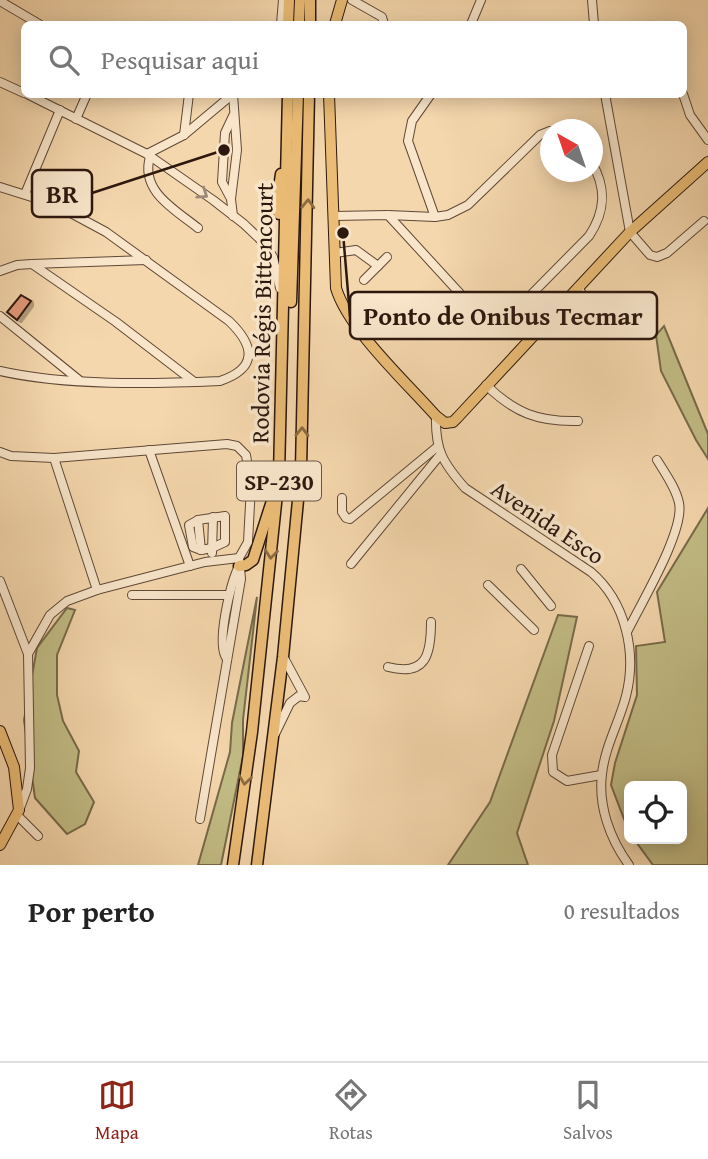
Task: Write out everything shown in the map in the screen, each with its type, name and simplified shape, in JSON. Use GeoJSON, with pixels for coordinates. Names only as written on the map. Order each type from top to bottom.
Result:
{"type":"FeatureCollection","features":[{"type":"Feature","properties":{"kind":"highway"},"geometry":{"type":"LineString","coordinates":[[288,21],[289,0]]}},
{"type":"Feature","properties":{"kind":"highway"},"geometry":{"type":"LineString","coordinates":[[299,21],[300,0]]}},
{"type":"Feature","properties":{"kind":"highway"},"geometry":{"type":"LineString","coordinates":[[310,0],[310,21]]}},
{"type":"Feature","properties":{"kind":"highway"},"geometry":{"type":"LineString","coordinates":[[284,316],[279,188],[285,98]]}},
{"type":"Feature","properties":{"kind":"highway","name":"Rodovia Régis Bittencourt"},"geometry":{"type":"LineString","coordinates":[[233,865],[252,732],[279,475],[283,384],[285,98]]}},
{"type":"Feature","properties":{"kind":"highway"},"geometry":{"type":"LineString","coordinates":[[283,384],[291,306],[298,98]]}},
{"type":"Feature","properties":{"kind":"highway","name":"Rodovia Régis Bittencourt"},"geometry":{"type":"LineString","coordinates":[[257,865],[283,657],[301,469],[309,98]]}},
{"type":"Feature","properties":{"kind":"highway"},"geometry":{"type":"LineString","coordinates":[[239,562],[246,565],[253,560],[279,475]]}},
{"type":"Feature","properties":{"kind":"main road"},"geometry":{"type":"LineString","coordinates":[[336,21],[342,0]]}},
{"type":"Feature","properties":{"kind":"main road"},"geometry":{"type":"LineString","coordinates":[[329,98],[336,288],[353,323],[445,423],[453,422],[630,232],[708,162]]}},
{"type":"Feature","properties":{"kind":"main road"},"geometry":{"type":"LineString","coordinates":[[0,731],[12,761],[18,813],[0,845]]}},
{"type":"Feature","properties":{"kind":"street"},"geometry":{"type":"LineString","coordinates":[[281,21],[283,0]]}},
{"type":"Feature","properties":{"kind":"street"},"geometry":{"type":"LineString","coordinates":[[352,0],[382,17],[383,21]]}},
{"type":"Feature","properties":{"kind":"street"},"geometry":{"type":"LineString","coordinates":[[472,21],[481,0]]}},
{"type":"Feature","properties":{"kind":"street"},"geometry":{"type":"LineString","coordinates":[[592,0],[594,21]]}},
{"type":"Feature","properties":{"kind":"street"},"geometry":{"type":"LineString","coordinates":[[0,1],[34,21]]}},
{"type":"Feature","properties":{"kind":"street"},"geometry":{"type":"LineString","coordinates":[[0,82],[21,92]]}},
{"type":"Feature","properties":{"kind":"street"},"geometry":{"type":"LineString","coordinates":[[34,98],[149,156],[233,216],[258,237],[273,257],[281,288]]}},
{"type":"Feature","properties":{"kind":"street"},"geometry":{"type":"LineString","coordinates":[[76,119],[85,98]]}},
{"type":"Feature","properties":{"kind":"street"},"geometry":{"type":"LineString","coordinates":[[184,135],[187,98]]}},
{"type":"Feature","properties":{"kind":"street"},"geometry":{"type":"LineString","coordinates":[[149,156],[184,135],[228,98]]}},
{"type":"Feature","properties":{"kind":"street"},"geometry":{"type":"LineString","coordinates":[[233,98],[237,150],[231,200],[233,216]]}},
{"type":"Feature","properties":{"kind":"street"},"geometry":{"type":"LineString","coordinates":[[429,98],[412,121],[408,141],[435,217]]}},
{"type":"Feature","properties":{"kind":"street"},"geometry":{"type":"LineString","coordinates":[[606,98],[630,232],[650,255],[657,257],[667,253],[704,220]]}},
{"type":"Feature","properties":{"kind":"street"},"geometry":{"type":"LineString","coordinates":[[684,98],[690,115],[708,140]]}},
{"type":"Feature","properties":{"kind":"street"},"geometry":{"type":"LineString","coordinates":[[25,194],[60,110]]}},
{"type":"Feature","properties":{"kind":"street"},"geometry":{"type":"LineString","coordinates":[[334,216],[448,215],[468,205],[540,135]]}},
{"type":"Feature","properties":{"kind":"street"},"geometry":{"type":"LineString","coordinates":[[149,156],[148,178],[153,189],[198,228]]}},
{"type":"Feature","properties":{"kind":"street"},"geometry":{"type":"LineString","coordinates":[[387,215],[487,323],[496,325],[511,315],[589,236],[598,223],[603,207],[600,182]]}},
{"type":"Feature","properties":{"kind":"street"},"geometry":{"type":"LineString","coordinates":[[0,187],[54,204],[82,218],[146,260],[229,321],[245,337],[249,351],[247,361],[238,372],[220,381],[80,380],[0,371]]}},
{"type":"Feature","properties":{"kind":"street"},"geometry":{"type":"LineString","coordinates":[[335,253],[356,250],[378,266]]}},
{"type":"Feature","properties":{"kind":"street"},"geometry":{"type":"LineString","coordinates":[[363,280],[387,257]]}},
{"type":"Feature","properties":{"kind":"street"},"geometry":{"type":"LineString","coordinates":[[0,271],[17,265],[146,260]]}},
{"type":"Feature","properties":{"kind":"street"},"geometry":{"type":"LineString","coordinates":[[32,264],[116,322],[193,381]]}},
{"type":"Feature","properties":{"kind":"street"},"geometry":{"type":"LineString","coordinates":[[578,287],[590,308],[583,324]]}},
{"type":"Feature","properties":{"kind":"street"},"geometry":{"type":"LineString","coordinates":[[0,316],[80,380]]}},
{"type":"Feature","properties":{"kind":"street"},"geometry":{"type":"LineString","coordinates":[[486,384],[502,400],[524,413],[551,421],[578,421]]}},
{"type":"Feature","properties":{"kind":"street"},"geometry":{"type":"LineString","coordinates":[[351,565],[439,451],[436,416]]}},
{"type":"Feature","properties":{"kind":"street"},"geometry":{"type":"LineString","coordinates":[[0,452],[11,456],[54,458],[227,444],[242,449],[248,464],[251,512],[248,542],[228,595],[222,649],[227,659]]}},
{"type":"Feature","properties":{"kind":"street"},"geometry":{"type":"LineString","coordinates":[[149,450],[190,566]]}},
{"type":"Feature","properties":{"kind":"street"},"geometry":{"type":"LineString","coordinates":[[342,498],[342,512],[350,519],[439,451]]}},
{"type":"Feature","properties":{"kind":"street","name":"Avenida Esco"},"geometry":{"type":"LineString","coordinates":[[439,451],[465,488],[591,572],[604,583],[620,610],[629,660],[626,697],[601,775],[608,827],[629,865]]}},
{"type":"Feature","properties":{"kind":"street"},"geometry":{"type":"LineString","coordinates":[[54,458],[96,590]]}},
{"type":"Feature","properties":{"kind":"street"},"geometry":{"type":"LineString","coordinates":[[626,632],[661,564],[680,515],[677,495],[657,460]]}},
{"type":"Feature","properties":{"kind":"street"},"geometry":{"type":"LineString","coordinates":[[213,517],[213,561]]}},
{"type":"Feature","properties":{"kind":"street"},"geometry":{"type":"LineString","coordinates":[[213,517],[226,517],[225,542],[201,550],[193,547],[189,525],[213,517]]}},
{"type":"Feature","properties":{"kind":"street"},"geometry":{"type":"LineString","coordinates":[[27,653],[50,615],[67,601],[96,590],[190,566],[213,561],[239,562]]}},
{"type":"Feature","properties":{"kind":"street"},"geometry":{"type":"LineString","coordinates":[[200,818],[241,579],[239,562]]}},
{"type":"Feature","properties":{"kind":"street"},"geometry":{"type":"LineString","coordinates":[[522,569],[551,606]]}},
{"type":"Feature","properties":{"kind":"street"},"geometry":{"type":"LineString","coordinates":[[0,581],[27,653],[30,768],[27,789],[18,813],[38,836]]}},
{"type":"Feature","properties":{"kind":"street"},"geometry":{"type":"LineString","coordinates":[[488,585],[534,630]]}},
{"type":"Feature","properties":{"kind":"street"},"geometry":{"type":"LineString","coordinates":[[132,595],[228,595]]}},
{"type":"Feature","properties":{"kind":"street"},"geometry":{"type":"LineString","coordinates":[[388,667],[411,669],[422,662],[431,648],[431,622]]}},
{"type":"Feature","properties":{"kind":"street"},"geometry":{"type":"LineString","coordinates":[[589,646],[552,755],[553,772],[567,781],[601,775]]}},
{"type":"Feature","properties":{"kind":"street"},"geometry":{"type":"LineString","coordinates":[[274,737],[290,703],[299,696],[305,697],[283,657]]}},
{"type":"Feature","properties":{"kind":"street"},"geometry":{"type":"LineString","coordinates":[[12,761],[30,768]]}},
{"type":"Feature","properties":{"kind":"shaded area"},"geometry":{"type":"Polygon","coordinates":[[[664,326],[708,434],[708,459],[661,371],[656,335],[664,326]]]}},
{"type":"Feature","properties":{"kind":"shaded area"},"geometry":{"type":"Polygon","coordinates":[[[708,508],[708,865],[653,865],[638,844],[687,844],[687,781],[624,781],[624,819],[611,785],[615,763],[637,695],[636,646],[665,642],[657,592],[708,508]]]}},
{"type":"Feature","properties":{"kind":"shaded area"},"geometry":{"type":"Polygon","coordinates":[[[257,597],[243,720],[243,756],[221,865],[198,865],[230,752],[232,723],[257,597]]]}},
{"type":"Feature","properties":{"kind":"shaded area"},"geometry":{"type":"Polygon","coordinates":[[[67,608],[75,610],[57,655],[57,695],[63,721],[79,751],[76,772],[94,802],[85,824],[67,834],[35,798],[24,720],[37,648],[67,608]]]}},
{"type":"Feature","properties":{"kind":"shaded area"},"geometry":{"type":"Polygon","coordinates":[[[558,615],[577,617],[554,721],[517,833],[528,865],[448,865],[490,802],[558,615]]]}},
{"type":"Feature","properties":{"kind":"building"},"geometry":{"type":"Polygon","coordinates":[[[21,295],[31,301],[17,320],[7,312],[21,295]]]}},
{"type":"Feature","properties":{"kind":"place","name":"BR"},"geometry":{"type":"Point","coordinates":[224,150]}},
{"type":"Feature","properties":{"kind":"place","name":"Ponto de Onibus Tecmar"},"geometry":{"type":"Point","coordinates":[343,233]}}]}
